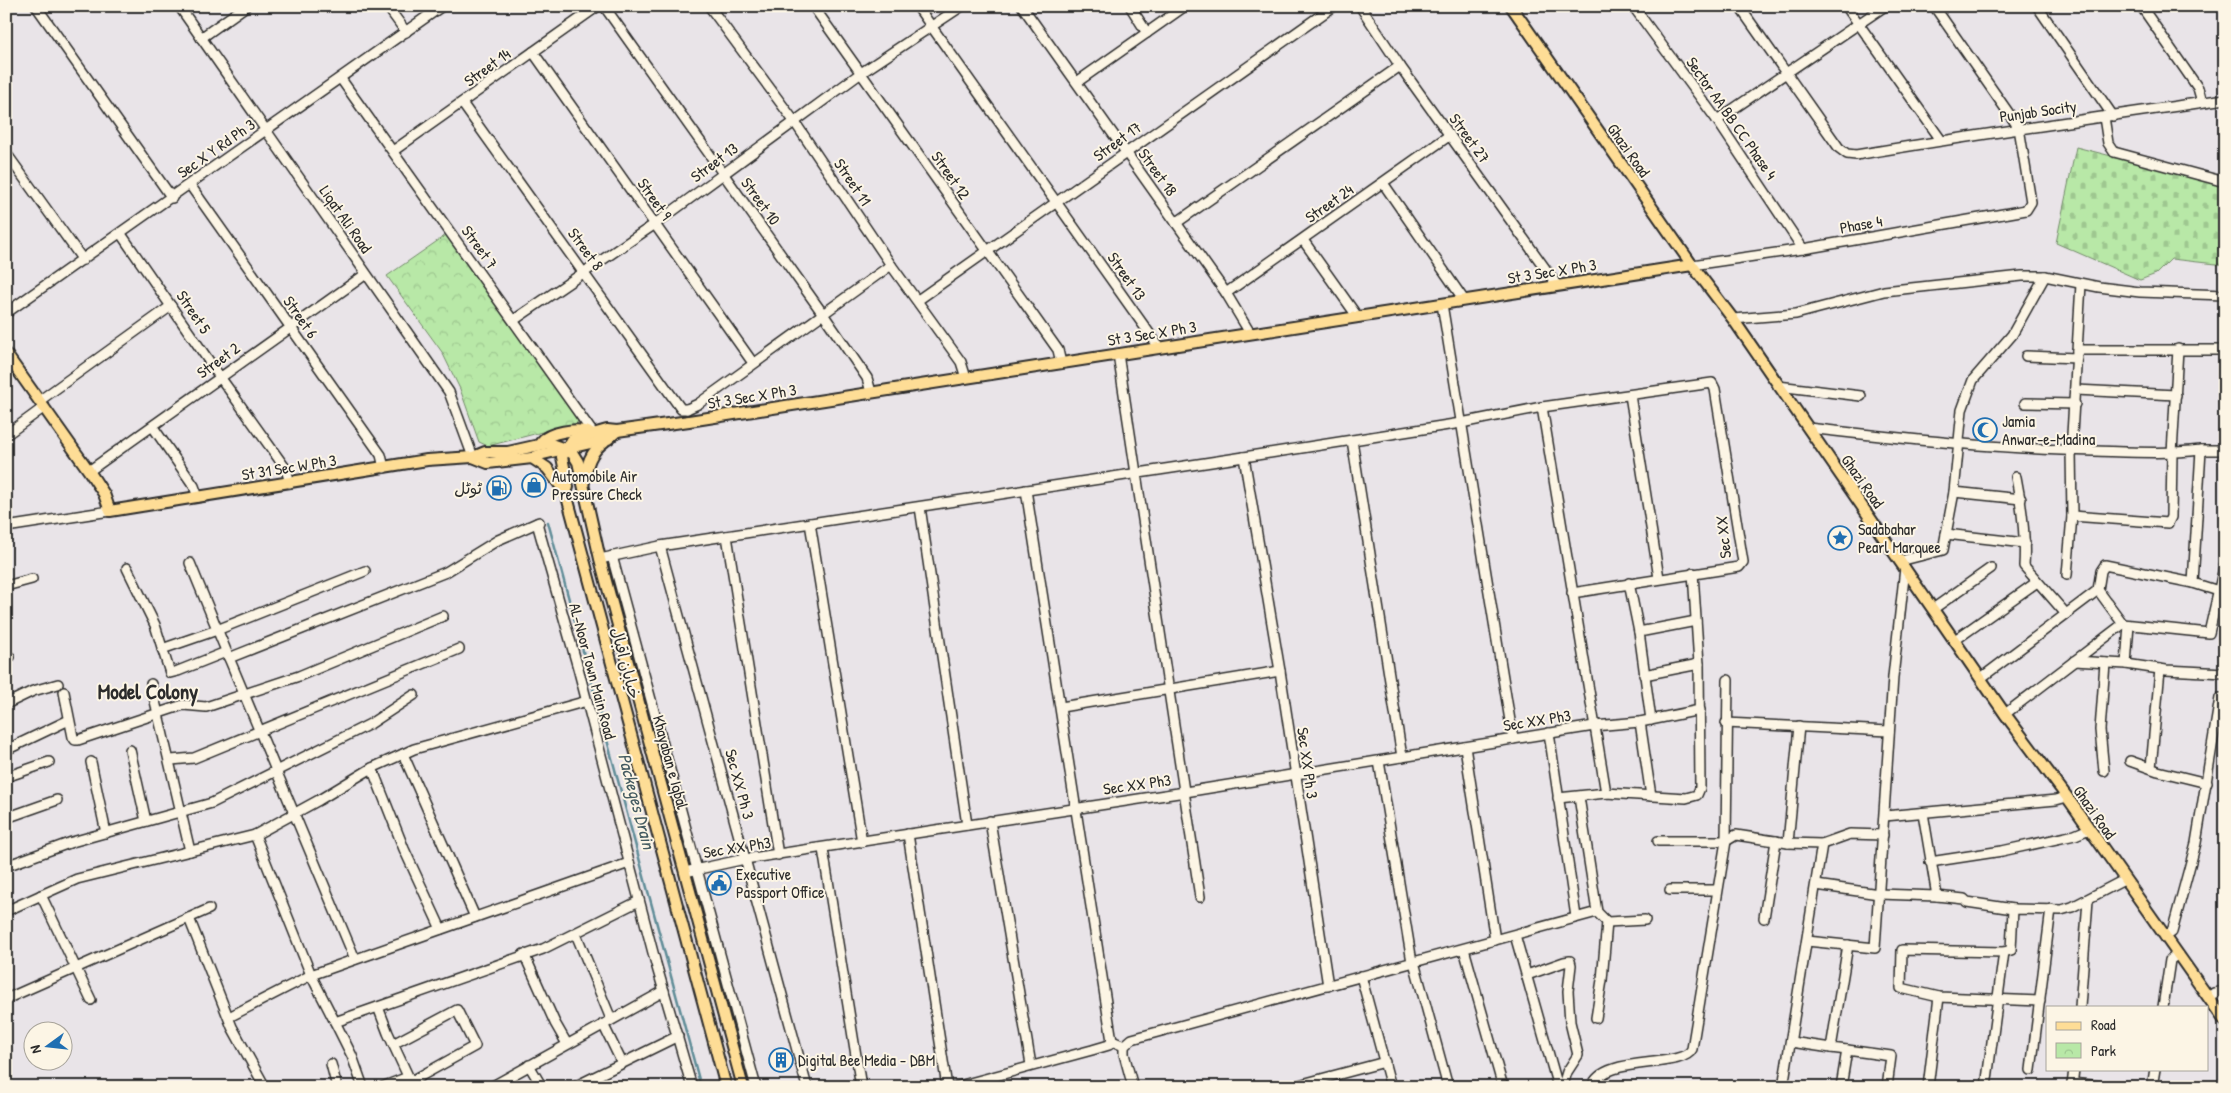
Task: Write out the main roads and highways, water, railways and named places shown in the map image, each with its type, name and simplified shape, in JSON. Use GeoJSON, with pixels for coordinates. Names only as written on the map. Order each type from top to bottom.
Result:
{"type":"FeatureCollection","features":[{"type":"Feature","properties":{"kind":"main road","name":"Ghazi Road"},"geometry":{"type":"LineString","coordinates":[[1515,8],[1692,265],[1732,318],[2005,714],[2067,797],[2225,1021]]}},
{"type":"Feature","properties":{"kind":"main road","name":"St 3 Sec X Ph 3"},"geometry":{"type":"LineString","coordinates":[[565,449],[572,440],[607,430],[617,431],[689,421],[1692,265]]}},
{"type":"Feature","properties":{"kind":"main road","name":"St 31 Sec W Ph 3"},"geometry":{"type":"LineString","coordinates":[[6,354],[89,470],[104,494],[110,511],[427,460],[473,457],[484,452],[508,452],[550,443],[565,449]]}},
{"type":"Feature","properties":{"kind":"main road"},"geometry":{"type":"LineString","coordinates":[[539,445],[545,438],[572,431],[582,430],[592,433]]}},
{"type":"Feature","properties":{"kind":"main road"},"geometry":{"type":"LineString","coordinates":[[583,488],[590,456],[596,448],[617,431]]}},
{"type":"Feature","properties":{"kind":"main road"},"geometry":{"type":"LineString","coordinates":[[565,449],[608,439]]}},
{"type":"Feature","properties":{"kind":"main road","name":"St 31 Sec W Ph 3"},"geometry":{"type":"LineString","coordinates":[[473,457],[488,464],[532,458],[565,449]]}},
{"type":"Feature","properties":{"kind":"main road","name":"Khayaban e Iqbal"},"geometry":{"type":"LineString","coordinates":[[565,449],[576,458],[600,559],[743,1087]]}},
{"type":"Feature","properties":{"kind":"main road","name":"خیابان اقبال"},"geometry":{"type":"LineString","coordinates":[[565,449],[562,457],[568,487],[566,493],[726,1087]]}},
{"type":"Feature","properties":{"kind":"main road"},"geometry":{"type":"LineString","coordinates":[[532,458],[553,474],[566,493]]}},
{"type":"Feature","properties":{"kind":"main road"},"geometry":{"type":"LineString","coordinates":[[698,983],[714,980]]}},
{"type":"Feature","properties":{"kind":"waterway","name":"Packeges Drain"},"geometry":{"type":"LineString","coordinates":[[548,522],[701,1087]]}},
{"type":"Feature","properties":{"kind":"place","name":"Jamia Anwar-e-Madina"},"geometry":{"type":"Point","coordinates":[1985,430]}},
{"type":"Feature","properties":{"kind":"place","name":"Automobile Air Pressure Check"},"geometry":{"type":"Point","coordinates":[534,485]}},
{"type":"Feature","properties":{"kind":"place","name":"ٹوٹل"},"geometry":{"type":"Point","coordinates":[499,488]}},
{"type":"Feature","properties":{"kind":"place","name":"Sadabahar Pearl Marquee"},"geometry":{"type":"Point","coordinates":[1840,538]}},
{"type":"Feature","properties":{"kind":"place","name":"Executive Passport Office"},"geometry":{"type":"Point","coordinates":[719,883]}},
{"type":"Feature","properties":{"kind":"place","name":"Digital Bee Media - DBM"},"geometry":{"type":"Point","coordinates":[781,1060]}},
{"type":"Feature","properties":{"kind":"district","name":"Model Colony"},"geometry":{"type":"Point","coordinates":[148,691]}}]}
